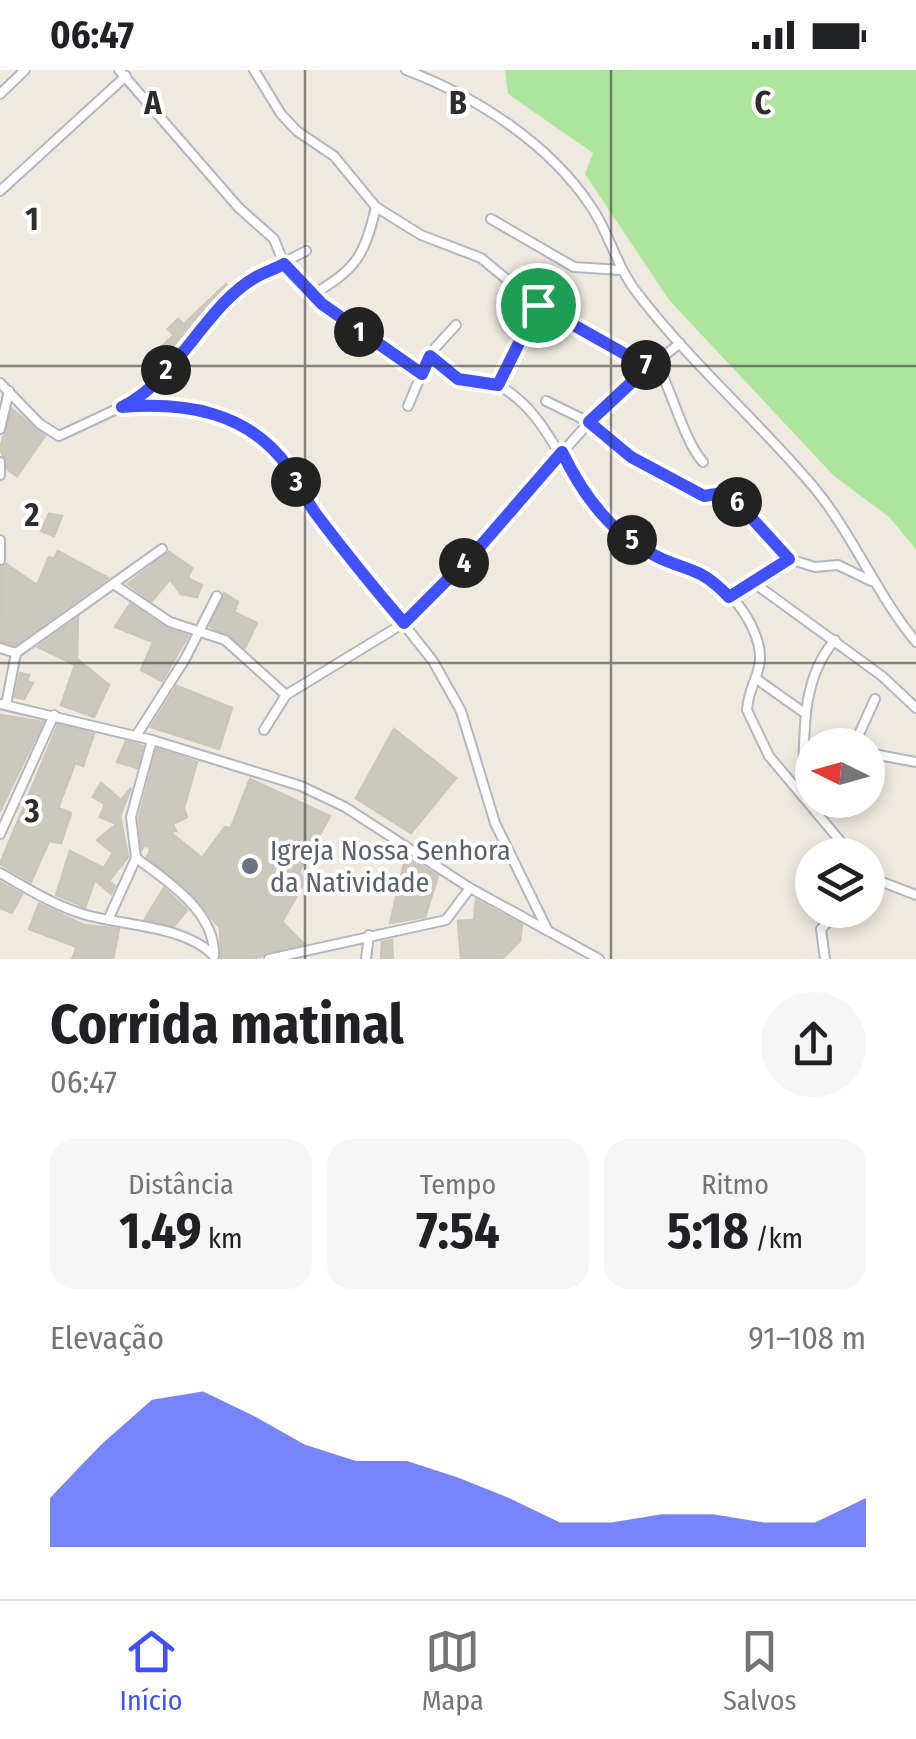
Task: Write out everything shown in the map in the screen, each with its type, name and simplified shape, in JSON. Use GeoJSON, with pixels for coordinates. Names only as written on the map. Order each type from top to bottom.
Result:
{"type":"FeatureCollection","features":[{"type":"Feature","properties":{"kind":"street"},"geometry":{"type":"LineString","coordinates":[[0,94],[25,70]]}},
{"type":"Feature","properties":{"kind":"street"},"geometry":{"type":"LineString","coordinates":[[254,70],[281,114],[297,131],[334,156],[376,207],[422,234],[481,258],[538,305],[652,364],[678,404],[690,445],[703,462]]}},
{"type":"Feature","properties":{"kind":"street"},"geometry":{"type":"LineString","coordinates":[[406,70],[465,97],[547,153],[593,209],[620,270],[846,528],[871,581],[916,642]]}},
{"type":"Feature","properties":{"kind":"street"},"geometry":{"type":"LineString","coordinates":[[0,191],[123,73],[240,208],[274,239],[284,264],[312,295],[422,374]]}},
{"type":"Feature","properties":{"kind":"street"},"geometry":{"type":"LineString","coordinates":[[312,295],[354,266],[368,243],[376,207]]}},
{"type":"Feature","properties":{"kind":"street"},"geometry":{"type":"LineString","coordinates":[[490,220],[574,267],[620,270]]}},
{"type":"Feature","properties":{"kind":"street"},"geometry":{"type":"LineString","coordinates":[[0,384],[40,424],[59,436],[134,402],[254,278],[306,251]]}},
{"type":"Feature","properties":{"kind":"street"},"geometry":{"type":"LineString","coordinates":[[498,385],[538,305]]}},
{"type":"Feature","properties":{"kind":"street"},"geometry":{"type":"LineString","coordinates":[[408,406],[430,356],[456,325]]}},
{"type":"Feature","properties":{"kind":"street"},"geometry":{"type":"LineString","coordinates":[[264,730],[286,695],[404,623],[477,550],[589,422],[680,343]]}},
{"type":"Feature","properties":{"kind":"street"},"geometry":{"type":"LineString","coordinates":[[430,356],[458,379],[498,385],[532,414],[562,452],[587,499],[614,529],[658,557],[704,572],[729,597],[751,625],[757,642],[758,680],[748,710],[770,756],[795,786]]}},
{"type":"Feature","properties":{"kind":"street"},"geometry":{"type":"LineString","coordinates":[[0,428],[10,391]]}},
{"type":"Feature","properties":{"kind":"street"},"geometry":{"type":"LineString","coordinates":[[546,401],[589,422],[631,457],[704,496],[728,492],[789,559],[815,567],[838,565],[871,581]]}},
{"type":"Feature","properties":{"kind":"street"},"geometry":{"type":"LineString","coordinates":[[122,407],[180,404],[217,414],[262,440],[288,466],[316,514],[433,661],[461,710],[495,823],[547,929]]}},
{"type":"Feature","properties":{"kind":"street"},"geometry":{"type":"LineString","coordinates":[[0,462],[0,475]]}},
{"type":"Feature","properties":{"kind":"street"},"geometry":{"type":"LineString","coordinates":[[0,540],[0,560]]}},
{"type":"Feature","properties":{"kind":"street"},"geometry":{"type":"LineString","coordinates":[[162,548],[16,653],[3,704],[152,740],[301,786],[470,888],[599,959]]}},
{"type":"Feature","properties":{"kind":"street"},"geometry":{"type":"LineString","coordinates":[[729,597],[789,559]]}},
{"type":"Feature","properties":{"kind":"street"},"geometry":{"type":"LineString","coordinates":[[754,583],[835,640],[916,708]]}},
{"type":"Feature","properties":{"kind":"street"},"geometry":{"type":"LineString","coordinates":[[115,584],[152,612],[198,634],[225,640],[286,695]]}},
{"type":"Feature","properties":{"kind":"street"},"geometry":{"type":"LineString","coordinates":[[136,736],[217,596]]}},
{"type":"Feature","properties":{"kind":"street"},"geometry":{"type":"LineString","coordinates":[[805,728],[814,674],[835,640]]}},
{"type":"Feature","properties":{"kind":"street"},"geometry":{"type":"LineString","coordinates":[[0,648],[16,653]]}},
{"type":"Feature","properties":{"kind":"street"},"geometry":{"type":"LineString","coordinates":[[758,680],[806,714]]}},
{"type":"Feature","properties":{"kind":"street"},"geometry":{"type":"LineString","coordinates":[[862,728],[875,699]]}},
{"type":"Feature","properties":{"kind":"street"},"geometry":{"type":"LineString","coordinates":[[0,834],[54,715]]}},
{"type":"Feature","properties":{"kind":"street"},"geometry":{"type":"LineString","coordinates":[[108,920],[136,858],[130,817],[152,740]]}},
{"type":"Feature","properties":{"kind":"street"},"geometry":{"type":"LineString","coordinates":[[885,756],[916,762]]}},
{"type":"Feature","properties":{"kind":"street"},"geometry":{"type":"LineString","coordinates":[[819,818],[837,838]]}},
{"type":"Feature","properties":{"kind":"street"},"geometry":{"type":"LineString","coordinates":[[136,858],[178,888],[214,937],[214,958]]}},
{"type":"Feature","properties":{"kind":"street"},"geometry":{"type":"LineString","coordinates":[[0,873],[59,906],[204,946],[214,958]]}},
{"type":"Feature","properties":{"kind":"street"},"geometry":{"type":"LineString","coordinates":[[885,883],[916,894]]}},
{"type":"Feature","properties":{"kind":"street"},"geometry":{"type":"LineString","coordinates":[[269,959],[309,954],[369,935],[446,920],[470,888]]}},
{"type":"Feature","properties":{"kind":"street"},"geometry":{"type":"LineString","coordinates":[[822,928],[826,959]]}},
{"type":"Feature","properties":{"kind":"street"},"geometry":{"type":"LineString","coordinates":[[366,959],[369,935]]}},
{"type":"Feature","properties":{"kind":"green space"},"geometry":{"type":"Polygon","coordinates":[[[505,70],[916,70],[916,549],[889,517],[834,476],[669,300],[585,174],[593,153],[508,94],[505,70]]]}},
{"type":"Feature","properties":{"kind":"building"},"geometry":{"type":"Polygon","coordinates":[[[226,284],[229,288],[212,310],[151,373],[143,364],[174,335],[168,329],[178,319],[184,324],[226,284]]]}},
{"type":"Feature","properties":{"kind":"building"},"geometry":{"type":"Polygon","coordinates":[[[12,409],[45,436],[17,476],[8,470],[0,448],[12,409]]]}},
{"type":"Feature","properties":{"kind":"building"},"geometry":{"type":"Polygon","coordinates":[[[49,514],[62,516],[54,536],[41,531],[49,514]]]}},
{"type":"Feature","properties":{"kind":"building"},"geometry":{"type":"Polygon","coordinates":[[[58,551],[108,578],[15,645],[0,641],[1,567],[6,564],[37,585],[49,557],[54,559],[58,551]]]}},
{"type":"Feature","properties":{"kind":"building"},"geometry":{"type":"Polygon","coordinates":[[[169,552],[192,568],[188,578],[202,585],[197,597],[181,594],[170,579],[152,601],[128,584],[169,552]]]}},
{"type":"Feature","properties":{"kind":"building"},"geometry":{"type":"Polygon","coordinates":[[[224,593],[238,602],[234,612],[257,623],[245,648],[210,626],[224,593]]]}},
{"type":"Feature","properties":{"kind":"building"},"geometry":{"type":"Polygon","coordinates":[[[130,604],[166,628],[188,636],[162,681],[141,670],[153,642],[115,627],[130,604]]]}},
{"type":"Feature","properties":{"kind":"building"},"geometry":{"type":"Polygon","coordinates":[[[78,618],[77,659],[109,685],[94,717],[61,705],[75,665],[38,647],[78,618]]]}},
{"type":"Feature","properties":{"kind":"building"},"geometry":{"type":"Polygon","coordinates":[[[20,673],[29,675],[27,681],[33,683],[24,699],[15,697],[20,673]]]}},
{"type":"Feature","properties":{"kind":"building"},"geometry":{"type":"Polygon","coordinates":[[[177,686],[232,708],[219,749],[151,727],[177,686]]]}},
{"type":"Feature","properties":{"kind":"building"},"geometry":{"type":"Polygon","coordinates":[[[0,715],[43,722],[0,811],[0,715]]]}},
{"type":"Feature","properties":{"kind":"building"},"geometry":{"type":"Polygon","coordinates":[[[58,725],[94,734],[83,766],[75,763],[58,808],[71,813],[61,843],[49,841],[31,882],[0,864],[58,725]]]}},
{"type":"Feature","properties":{"kind":"building"},"geometry":{"type":"Polygon","coordinates":[[[394,729],[456,778],[411,833],[356,798],[394,729]]]}},
{"type":"Feature","properties":{"kind":"building"},"geometry":{"type":"Polygon","coordinates":[[[126,741],[143,746],[137,768],[117,762],[126,741]]]}},
{"type":"Feature","properties":{"kind":"building","name":"Igreja Nossa Senhora da Natividade"},"geometry":{"type":"Polygon","coordinates":[[[157,749],[197,762],[184,808],[187,817],[173,824],[176,831],[170,832],[202,858],[225,827],[231,828],[250,779],[330,816],[299,872],[305,881],[282,922],[304,944],[252,959],[221,959],[220,928],[187,888],[147,857],[151,849],[145,845],[142,849],[139,818],[157,749]]]}},
{"type":"Feature","properties":{"kind":"building"},"geometry":{"type":"Polygon","coordinates":[[[101,783],[121,800],[131,788],[120,816],[128,857],[109,881],[115,886],[111,894],[95,880],[85,907],[56,895],[70,851],[104,868],[113,853],[97,840],[117,824],[100,817],[105,804],[93,797],[101,783]]]}},
{"type":"Feature","properties":{"kind":"building"},"geometry":{"type":"Polygon","coordinates":[[[406,856],[438,876],[425,917],[390,923],[406,856]]]}},
{"type":"Feature","properties":{"kind":"building"},"geometry":{"type":"Polygon","coordinates":[[[0,882],[22,894],[12,913],[0,908],[0,882]]]}},
{"type":"Feature","properties":{"kind":"building"},"geometry":{"type":"Polygon","coordinates":[[[164,888],[187,910],[174,926],[145,919],[164,888]]]}},
{"type":"Feature","properties":{"kind":"building"},"geometry":{"type":"Polygon","coordinates":[[[476,900],[522,925],[520,941],[502,959],[461,959],[458,921],[474,920],[476,900]]]}},
{"type":"Feature","properties":{"kind":"building"},"geometry":{"type":"Polygon","coordinates":[[[39,904],[84,925],[119,929],[113,959],[72,959],[77,947],[29,929],[39,904]]]}},
{"type":"Feature","properties":{"kind":"building"},"geometry":{"type":"Polygon","coordinates":[[[392,940],[393,959],[381,959],[382,942],[392,940]]]}},
{"type":"Feature","properties":{"kind":"place","name":"Igreja Nossa Senhora da Natividade"},"geometry":{"type":"Point","coordinates":[250,866]}},
{"type":"Feature","properties":{"kind":"route"},"geometry":{"type":"LineString","coordinates":[[284,264],[322,304],[422,374],[430,356],[458,379],[498,385],[538,305],[648,367],[589,422],[631,457],[704,496],[713,498],[722,491],[728,492],[789,559],[729,597],[704,572],[658,557],[614,529],[587,499],[562,452],[477,550],[404,623],[316,514],[288,466],[262,440],[217,414],[180,404],[122,407],[134,402],[254,278],[284,264]]}}]}
